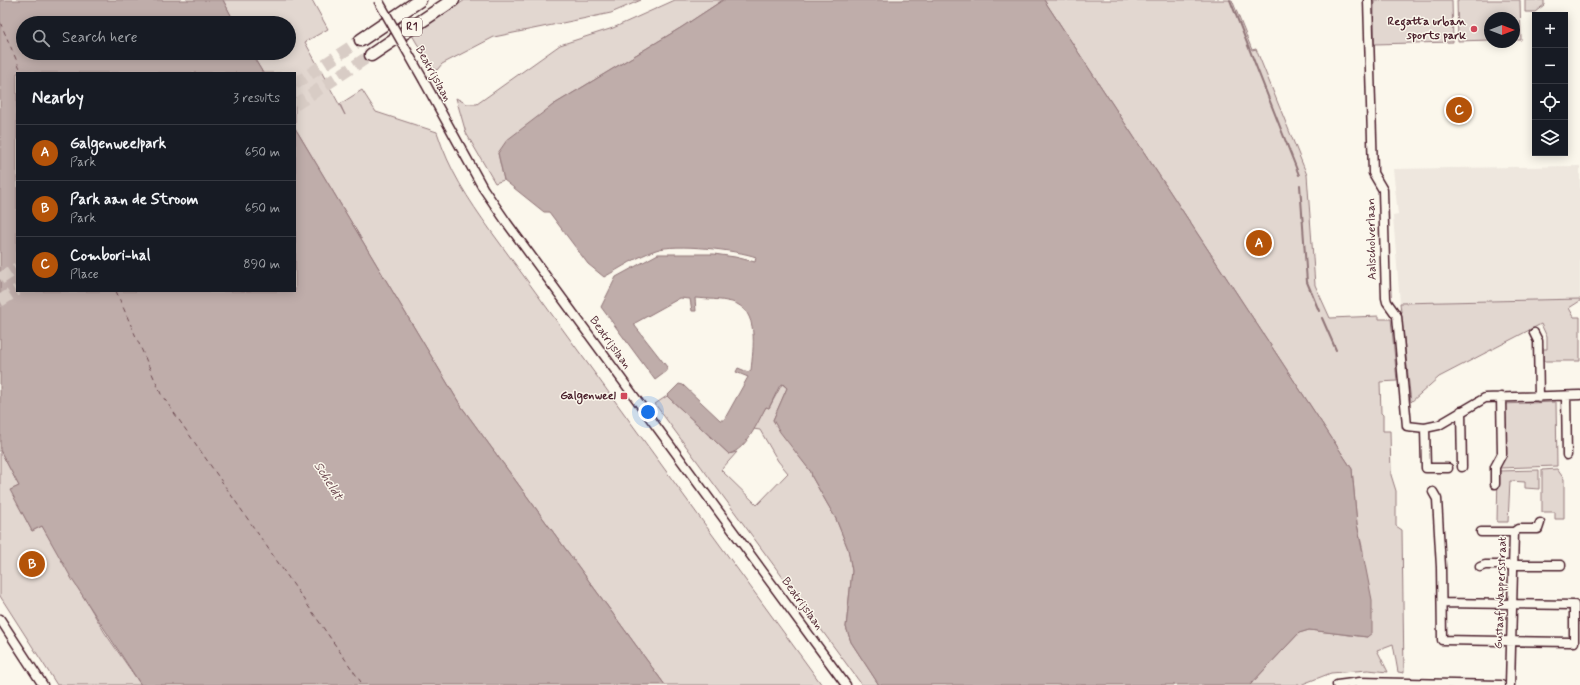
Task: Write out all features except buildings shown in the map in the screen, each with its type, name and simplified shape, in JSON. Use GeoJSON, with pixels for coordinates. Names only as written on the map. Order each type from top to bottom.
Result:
{"type":"FeatureCollection","features":[{"type":"Feature","properties":{"kind":"highway","name":"R1"},"geometry":{"type":"LineString","coordinates":[[361,40],[420,0]]}},
{"type":"Feature","properties":{"kind":"highway","name":"R1"},"geometry":{"type":"LineString","coordinates":[[370,55],[453,0]]}},
{"type":"Feature","properties":{"kind":"street","name":"Beatrijslaan"},"geometry":{"type":"LineString","coordinates":[[378,0],[483,188],[507,223],[846,685]]}},
{"type":"Feature","properties":{"kind":"street","name":"Aalscholverlaan"},"geometry":{"type":"LineString","coordinates":[[1368,0],[1372,173],[1383,190],[1386,302],[1397,316],[1407,426],[1425,428]]}},
{"type":"Feature","properties":{"kind":"street"},"geometry":{"type":"LineString","coordinates":[[1534,333],[1538,341],[1539,397]]}},
{"type":"Feature","properties":{"kind":"street"},"geometry":{"type":"LineString","coordinates":[[1448,468],[1426,468],[1425,428],[1439,425],[1485,398],[1580,395]]}},
{"type":"Feature","properties":{"kind":"street"},"geometry":{"type":"LineString","coordinates":[[1566,396],[1567,455]]}},
{"type":"Feature","properties":{"kind":"street"},"geometry":{"type":"LineString","coordinates":[[1495,484],[1495,467],[1502,454],[1501,397]]}},
{"type":"Feature","properties":{"kind":"street"},"geometry":{"type":"LineString","coordinates":[[1461,411],[1462,467]]}},
{"type":"Feature","properties":{"kind":"street"},"geometry":{"type":"LineString","coordinates":[[1433,492],[1437,499],[1442,602],[1442,640],[1572,642],[1574,605],[1442,602]]}},
{"type":"Feature","properties":{"kind":"street","name":"Gustaaf Wappersstraat"},"geometry":{"type":"LineString","coordinates":[[1510,685],[1514,532],[1518,529],[1538,529],[1540,523]]}},
{"type":"Feature","properties":{"kind":"street"},"geometry":{"type":"LineString","coordinates":[[1481,532],[1514,532]]}},
{"type":"Feature","properties":{"kind":"street"},"geometry":{"type":"LineString","coordinates":[[1480,567],[1485,565],[1561,565]]}},
{"type":"Feature","properties":{"kind":"street"},"geometry":{"type":"LineString","coordinates":[[0,619],[43,685]]}},
{"type":"Feature","properties":{"kind":"street"},"geometry":{"type":"LineString","coordinates":[[1337,685],[1360,682],[1501,685]]}},
{"type":"Feature","properties":{"kind":"shaded area"},"geometry":{"type":"Polygon","coordinates":[[[223,0],[312,0],[328,29],[305,42],[345,115],[340,104],[362,90],[376,112],[437,132],[453,172],[483,219],[822,685],[665,685],[461,406],[296,130],[296,72],[262,72],[255,60],[296,60],[296,16],[231,16],[223,0]]]}},
{"type":"Feature","properties":{"kind":"shaded area"},"geometry":{"type":"Polygon","coordinates":[[[465,0],[641,0],[611,13],[494,37],[442,64],[437,70],[430,66],[412,35],[465,0]]]}},
{"type":"Feature","properties":{"kind":"shaded area"},"geometry":{"type":"Polygon","coordinates":[[[675,0],[723,0],[682,27],[553,105],[498,153],[504,180],[495,183],[466,133],[456,98],[467,104],[477,104],[560,45],[613,28],[675,0]]]}},
{"type":"Feature","properties":{"kind":"shaded area"},"geometry":{"type":"Polygon","coordinates":[[[1044,0],[1232,0],[1252,50],[1256,49],[1307,175],[1315,285],[1330,318],[1379,316],[1379,319],[1391,319],[1397,381],[1380,382],[1381,413],[1383,415],[1383,431],[1390,431],[1391,475],[1396,491],[1396,526],[1402,530],[1404,673],[1398,672],[1393,644],[1377,650],[1388,672],[1368,670],[1331,673],[1300,685],[1250,685],[1299,633],[1309,630],[1367,637],[1363,551],[1357,524],[1352,469],[1044,0]]]}},
{"type":"Feature","properties":{"kind":"shaded area"},"geometry":{"type":"Polygon","coordinates":[[[1374,0],[1452,0],[1453,42],[1374,44],[1374,0]]]}},
{"type":"Feature","properties":{"kind":"shaded area","name":"Regatta urban sports park"},"geometry":{"type":"Polygon","coordinates":[[[1457,0],[1520,0],[1521,40],[1520,12],[1484,12],[1484,40],[1458,41],[1457,0]]]}},
{"type":"Feature","properties":{"kind":"shaded area"},"geometry":{"type":"Polygon","coordinates":[[[1525,0],[1544,0],[1544,5],[1535,12],[1525,12],[1525,0]]]}},
{"type":"Feature","properties":{"kind":"shaded area"},"geometry":{"type":"Polygon","coordinates":[[[1580,166],[1580,299],[1400,303],[1393,216],[1398,215],[1393,169],[1580,166]]]}},
{"type":"Feature","properties":{"kind":"shaded area"},"geometry":{"type":"Polygon","coordinates":[[[1580,299],[1580,301],[1569,308],[1574,317],[1580,317],[1580,361],[1543,361],[1543,349],[1547,349],[1547,337],[1541,324],[1439,377],[1411,402],[1400,303],[1580,299]]]}},
{"type":"Feature","properties":{"kind":"shaded area"},"geometry":{"type":"Polygon","coordinates":[[[782,384],[787,388],[773,420],[811,472],[812,477],[836,519],[848,549],[852,571],[846,627],[851,642],[879,685],[862,685],[655,404],[667,396],[729,454],[737,452],[721,470],[757,505],[788,473],[778,461],[760,430],[753,429],[766,407],[769,408],[782,384]]]}},
{"type":"Feature","properties":{"kind":"shaded area"},"geometry":{"type":"Polygon","coordinates":[[[1556,402],[1557,466],[1500,468],[1502,404],[1556,402]]]}},
{"type":"Feature","properties":{"kind":"shaded area"},"geometry":{"type":"Polygon","coordinates":[[[0,450],[19,486],[11,490],[32,531],[42,526],[105,633],[141,685],[57,685],[0,596],[0,450]]]}},
{"type":"Feature","properties":{"kind":"shaded area"},"geometry":{"type":"Polygon","coordinates":[[[1557,469],[1564,479],[1564,519],[1555,519],[1555,512],[1542,512],[1542,470],[1557,469]]]}},
{"type":"Feature","properties":{"kind":"shaded area"},"geometry":{"type":"Polygon","coordinates":[[[1539,470],[1539,489],[1525,488],[1525,482],[1510,481],[1508,522],[1497,522],[1498,471],[1539,470]]]}},
{"type":"Feature","properties":{"kind":"water","name":"Scheldt"},"geometry":{"type":"Polygon","coordinates":[[[0,0],[223,0],[231,16],[16,16],[16,60],[255,60],[262,72],[16,72],[16,292],[296,292],[296,130],[461,406],[665,685],[141,685],[73,581],[42,526],[32,531],[10,490],[19,486],[0,450],[0,0]]]}},
{"type":"Feature","properties":{"kind":"water"},"geometry":{"type":"Polygon","coordinates":[[[723,0],[1044,0],[1352,469],[1357,524],[1372,600],[1372,633],[1367,637],[1309,630],[1299,633],[1250,685],[879,685],[851,642],[846,627],[852,571],[848,549],[836,519],[812,477],[811,472],[780,432],[773,420],[787,388],[783,384],[780,385],[769,408],[766,407],[751,435],[741,447],[729,454],[667,396],[679,384],[683,385],[720,420],[724,420],[748,377],[736,372],[738,368],[748,372],[751,370],[753,331],[751,321],[747,313],[741,306],[732,302],[695,298],[696,311],[692,311],[690,299],[680,298],[635,323],[635,326],[667,367],[667,371],[655,380],[601,307],[616,277],[658,254],[714,254],[755,262],[756,257],[747,254],[706,248],[665,248],[643,255],[604,277],[588,264],[549,212],[544,212],[504,180],[498,153],[507,140],[553,105],[682,27],[723,0]]]}},
{"type":"Feature","properties":{"kind":"waterway"},"geometry":{"type":"LineString","coordinates":[[1230,0],[1299,175]]}},
{"type":"Feature","properties":{"kind":"waterway"},"geometry":{"type":"LineString","coordinates":[[1300,185],[1307,282],[1319,311]]}},
{"type":"Feature","properties":{"kind":"waterway"},"geometry":{"type":"LineString","coordinates":[[1322,318],[1336,350]]}},
{"type":"Feature","properties":{"kind":"ferry route"},"geometry":{"type":"LineString","coordinates":[[0,22],[16,59]]}},
{"type":"Feature","properties":{"kind":"ferry route"},"geometry":{"type":"LineString","coordinates":[[16,60],[22,72]]}},
{"type":"Feature","properties":{"kind":"ferry route"},"geometry":{"type":"LineString","coordinates":[[116,292],[161,394],[363,685]]}},
{"type":"Feature","properties":{"kind":"tunnel"},"geometry":{"type":"LineString","coordinates":[[296,83],[361,40]]}},
{"type":"Feature","properties":{"kind":"tunnel"},"geometry":{"type":"LineString","coordinates":[[296,104],[371,55]]}},
{"type":"Feature","properties":{"kind":"tunnel"},"geometry":{"type":"LineString","coordinates":[[0,279],[16,269]]}},
{"type":"Feature","properties":{"kind":"tunnel"},"geometry":{"type":"LineString","coordinates":[[0,301],[16,291]]}},
{"type":"Feature","properties":{"kind":"place","name":"Regatta urban sports park"},"geometry":{"type":"Point","coordinates":[1474,29]}},
{"type":"Feature","properties":{"kind":"place","name":"Combori-hal"},"geometry":{"type":"Point","coordinates":[1459,110]}},
{"type":"Feature","properties":{"kind":"place","name":"Galgenweelpark"},"geometry":{"type":"Point","coordinates":[1259,243]}},
{"type":"Feature","properties":{"kind":"place","name":"Galgenweel"},"geometry":{"type":"Point","coordinates":[624,396]}},
{"type":"Feature","properties":{"kind":"place","name":"Park aan de Stroom"},"geometry":{"type":"Point","coordinates":[32,564]}}]}
